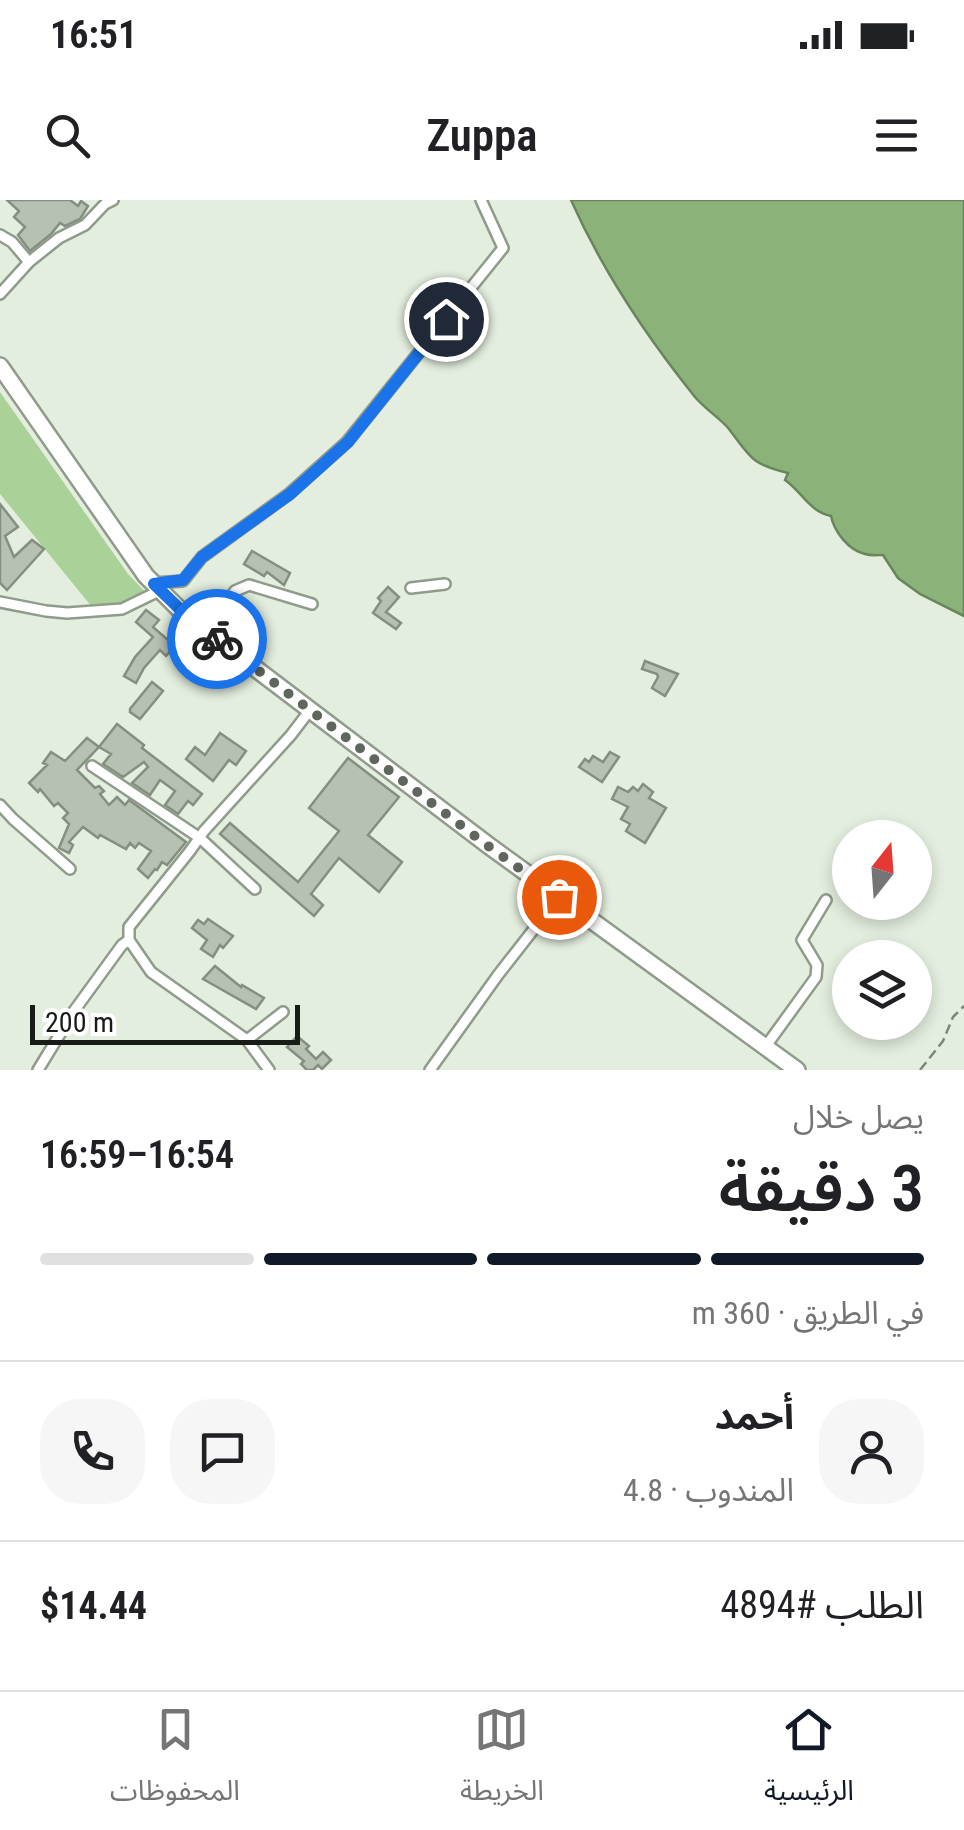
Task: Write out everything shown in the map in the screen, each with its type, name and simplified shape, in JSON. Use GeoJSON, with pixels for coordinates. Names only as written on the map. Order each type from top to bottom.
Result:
{"type":"FeatureCollection","features":[{"type":"Feature","properties":{"kind":"main road"},"geometry":{"type":"LineString","coordinates":[[0,366],[157,587],[185,614],[559,897],[797,1070]]}},
{"type":"Feature","properties":{"kind":"street"},"geometry":{"type":"LineString","coordinates":[[0,294],[29,262],[113,200]]}},
{"type":"Feature","properties":{"kind":"street"},"geometry":{"type":"LineString","coordinates":[[0,602],[46,611],[122,609],[157,587],[183,580],[202,557],[290,494],[348,442],[503,248],[481,200]]}},
{"type":"Feature","properties":{"kind":"street"},"geometry":{"type":"LineString","coordinates":[[0,235],[12,242],[29,262]]}},
{"type":"Feature","properties":{"kind":"street"},"geometry":{"type":"LineString","coordinates":[[411,588],[446,584]]}},
{"type":"Feature","properties":{"kind":"street"},"geometry":{"type":"LineString","coordinates":[[206,631],[236,591],[249,585],[312,604]]}},
{"type":"Feature","properties":{"kind":"street"},"geometry":{"type":"LineString","coordinates":[[269,1070],[248,1040],[152,972],[129,940],[130,926],[310,710]]}},
{"type":"Feature","properties":{"kind":"street"},"geometry":{"type":"LineString","coordinates":[[92,766],[200,838],[254,890]]}},
{"type":"Feature","properties":{"kind":"street"},"geometry":{"type":"LineString","coordinates":[[0,805],[70,869]]}},
{"type":"Feature","properties":{"kind":"street"},"geometry":{"type":"LineString","coordinates":[[431,1070],[559,897]]}},
{"type":"Feature","properties":{"kind":"street"},"geometry":{"type":"LineString","coordinates":[[766,1046],[816,977],[817,965],[802,940],[826,900]]}},
{"type":"Feature","properties":{"kind":"street"},"geometry":{"type":"LineString","coordinates":[[38,1070],[74,1011],[122,944],[129,940]]}},
{"type":"Feature","properties":{"kind":"street"},"geometry":{"type":"LineString","coordinates":[[248,1040],[283,1012]]}},
{"type":"Feature","properties":{"kind":"path"},"geometry":{"type":"LineString","coordinates":[[920,1070],[964,1006]]}},
{"type":"Feature","properties":{"kind":"shaded area"},"geometry":{"type":"Polygon","coordinates":[[[571,200],[964,200],[964,616],[898,578],[883,555],[867,555],[848,544],[831,516],[812,506],[785,480],[788,473],[759,463],[695,397],[611,278],[571,200]]]}},
{"type":"Feature","properties":{"kind":"shaded area"},"geometry":{"type":"Polygon","coordinates":[[[0,392],[128,574],[150,597],[128,606],[92,607],[0,494],[0,392]]]}},
{"type":"Feature","properties":{"kind":"building"},"geometry":{"type":"Polygon","coordinates":[[[7,200],[70,200],[78,206],[81,201],[88,206],[80,219],[65,226],[60,223],[30,251],[18,235],[25,227],[14,217],[19,211],[7,200]]]}},
{"type":"Feature","properties":{"kind":"building"},"geometry":{"type":"Polygon","coordinates":[[[0,504],[18,527],[5,536],[14,557],[32,540],[44,549],[7,590],[0,583],[0,504]]]}},
{"type":"Feature","properties":{"kind":"building"},"geometry":{"type":"Polygon","coordinates":[[[252,551],[290,573],[284,585],[267,572],[264,576],[244,564],[252,551]]]}},
{"type":"Feature","properties":{"kind":"building"},"geometry":{"type":"Polygon","coordinates":[[[388,587],[399,597],[386,612],[401,623],[396,629],[373,613],[381,601],[378,598],[388,587]]]}},
{"type":"Feature","properties":{"kind":"building"},"geometry":{"type":"Polygon","coordinates":[[[146,610],[159,620],[153,627],[175,646],[166,656],[160,650],[136,683],[124,676],[153,637],[136,622],[146,610]]]}},
{"type":"Feature","properties":{"kind":"building"},"geometry":{"type":"Polygon","coordinates":[[[645,661],[678,674],[665,696],[652,688],[658,677],[642,669],[645,661]]]}},
{"type":"Feature","properties":{"kind":"building"},"geometry":{"type":"Polygon","coordinates":[[[152,682],[163,691],[140,719],[130,709],[152,682]]]}},
{"type":"Feature","properties":{"kind":"building"},"geometry":{"type":"Polygon","coordinates":[[[117,724],[202,794],[193,805],[188,801],[178,814],[165,805],[175,791],[160,780],[150,795],[132,783],[148,767],[144,762],[123,777],[103,764],[111,754],[99,747],[117,724]]]}},
{"type":"Feature","properties":{"kind":"building"},"geometry":{"type":"Polygon","coordinates":[[[220,733],[246,751],[236,765],[229,760],[213,781],[186,759],[195,747],[205,755],[220,733]]]}},
{"type":"Feature","properties":{"kind":"building"},"geometry":{"type":"Polygon","coordinates":[[[87,738],[99,747],[77,770],[95,788],[99,786],[104,791],[100,794],[109,805],[117,797],[125,805],[129,800],[186,842],[167,865],[162,862],[148,878],[138,869],[151,851],[139,843],[135,848],[130,843],[126,849],[83,827],[69,842],[73,845],[69,853],[59,848],[69,824],[63,818],[68,813],[29,783],[47,765],[43,763],[51,752],[65,761],[87,738]]]}},
{"type":"Feature","properties":{"kind":"building"},"geometry":{"type":"Polygon","coordinates":[[[610,752],[619,757],[602,782],[579,767],[593,756],[603,762],[610,752]]]}},
{"type":"Feature","properties":{"kind":"building"},"geometry":{"type":"Polygon","coordinates":[[[348,758],[399,797],[368,835],[402,862],[379,892],[339,858],[311,894],[323,905],[314,916],[220,834],[230,823],[298,882],[339,831],[309,808],[348,758]]]}},
{"type":"Feature","properties":{"kind":"building"},"geometry":{"type":"Polygon","coordinates":[[[643,784],[653,792],[649,798],[666,808],[645,843],[626,831],[630,824],[621,819],[628,807],[612,799],[618,787],[638,791],[643,784]]]}},
{"type":"Feature","properties":{"kind":"building"},"geometry":{"type":"Polygon","coordinates":[[[208,919],[233,936],[223,948],[220,945],[213,957],[201,949],[207,940],[192,928],[198,920],[204,924],[208,919]]]}},
{"type":"Feature","properties":{"kind":"building"},"geometry":{"type":"Polygon","coordinates":[[[215,966],[241,987],[264,998],[256,1009],[203,979],[215,966]]]}},
{"type":"Feature","properties":{"kind":"building"},"geometry":{"type":"Polygon","coordinates":[[[297,1036],[316,1059],[323,1052],[331,1060],[322,1069],[318,1065],[307,1070],[301,1064],[304,1061],[287,1047],[297,1036]]]}},
{"type":"Feature","properties":{"kind":"way so far"},"geometry":{"type":"LineString","coordinates":[[217,639],[559,897]]}},
{"type":"Feature","properties":{"kind":"route"},"geometry":{"type":"LineString","coordinates":[[217,639],[154,584],[183,580],[202,557],[290,494],[348,442],[446,319]]}}]}
